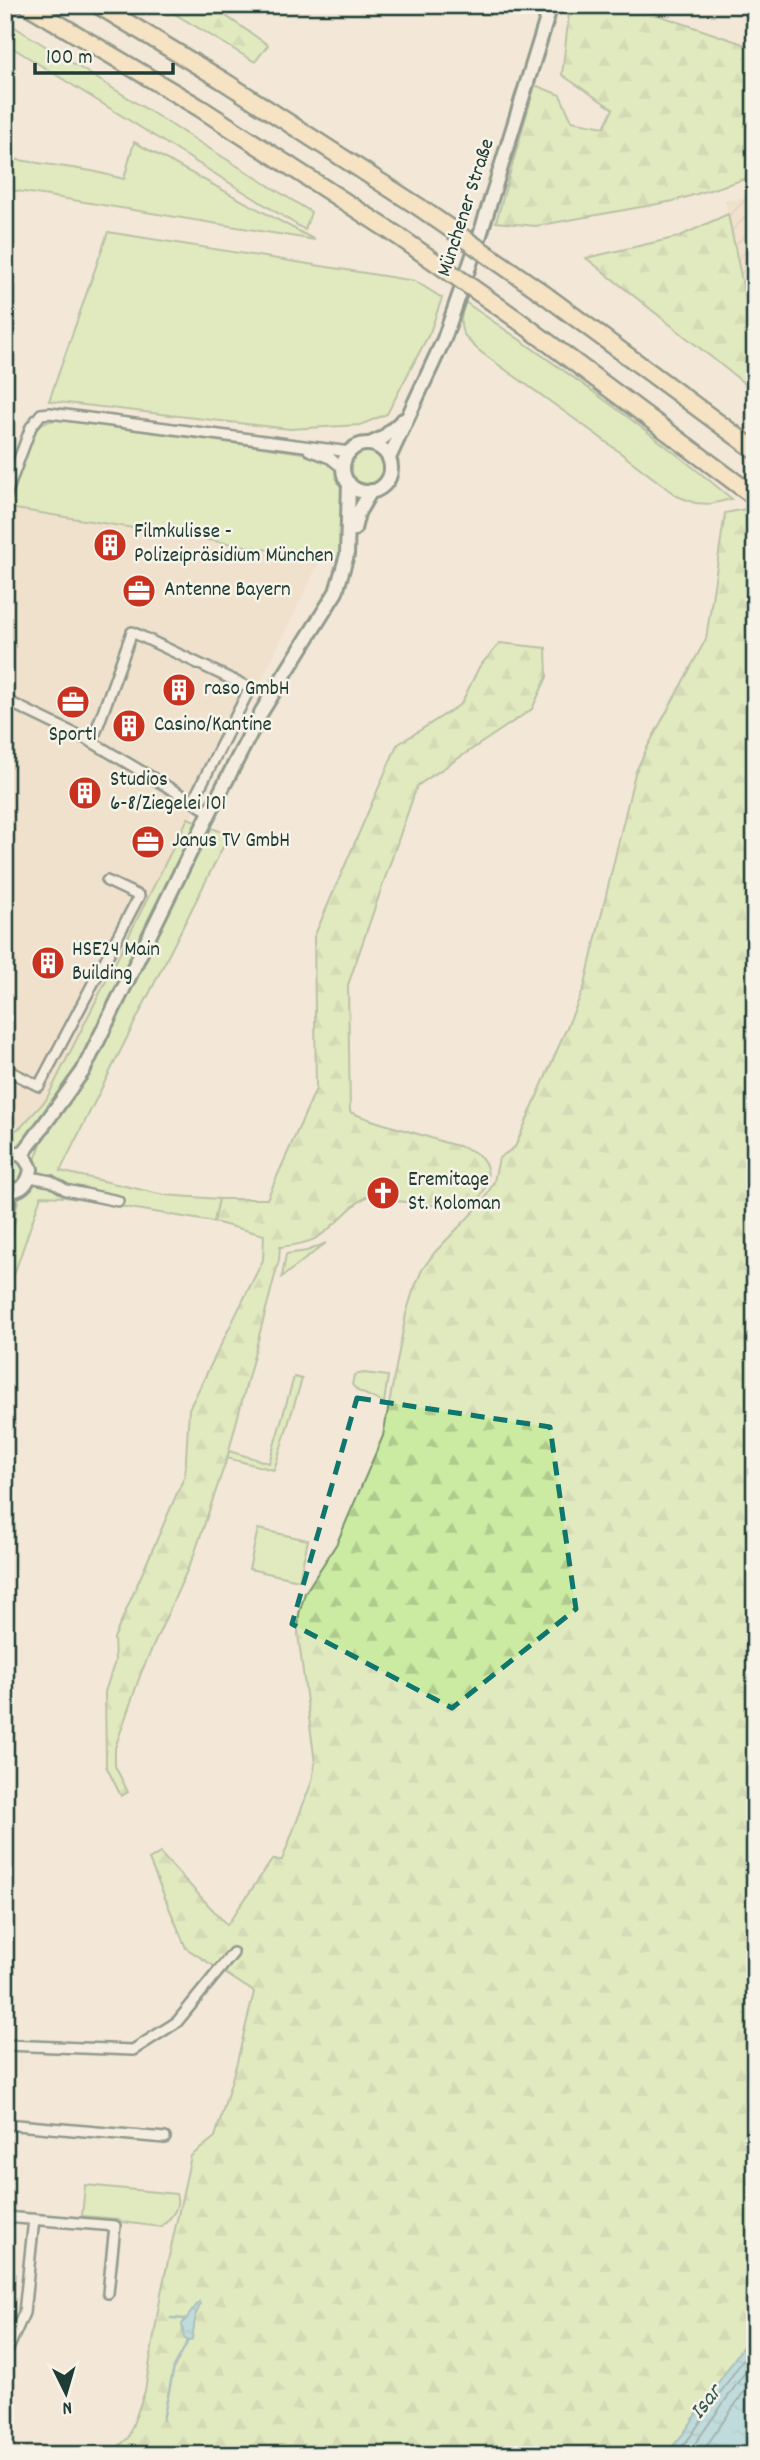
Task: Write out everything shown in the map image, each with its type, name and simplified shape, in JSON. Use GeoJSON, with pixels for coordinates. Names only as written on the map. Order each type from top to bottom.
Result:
{"type":"FeatureCollection","features":[{"type":"Feature","properties":{"kind":"highway"},"geometry":{"type":"LineString","coordinates":[[27,5],[200,108],[398,236],[515,318],[755,497]]}},
{"type":"Feature","properties":{"kind":"highway"},"geometry":{"type":"LineString","coordinates":[[98,5],[222,80],[419,207],[537,289],[752,448]]}},
{"type":"Feature","properties":{"kind":"main road","name":"Münchener Straße"},"geometry":{"type":"LineString","coordinates":[[389,458],[449,326],[480,236],[551,5]]}},
{"type":"Feature","properties":{"kind":"main road","name":"Münchener Straße"},"geometry":{"type":"LineString","coordinates":[[370,444],[383,438],[406,418]]}},
{"type":"Feature","properties":{"kind":"main road"},"geometry":{"type":"LineString","coordinates":[[348,546],[349,483],[344,469],[350,452],[370,444],[384,451],[391,465],[388,479],[378,489],[359,490],[349,483]]}},
{"type":"Feature","properties":{"kind":"main road"},"geometry":{"type":"LineString","coordinates":[[22,1155],[83,1071],[262,711],[335,592],[358,513],[371,491]]}},
{"type":"Feature","properties":{"kind":"main road"},"geometry":{"type":"LineString","coordinates":[[5,1153],[22,1155],[28,1162],[30,1177],[23,1188],[7,1191],[5,1236]]}},
{"type":"Feature","properties":{"kind":"street"},"geometry":{"type":"LineString","coordinates":[[5,497],[31,427],[41,414],[56,413],[350,452]]}},
{"type":"Feature","properties":{"kind":"street"},"geometry":{"type":"LineString","coordinates":[[297,447],[330,458],[344,469]]}},
{"type":"Feature","properties":{"kind":"street"},"geometry":{"type":"LineString","coordinates":[[92,742],[132,632],[250,688],[193,801]]}},
{"type":"Feature","properties":{"kind":"street"},"geometry":{"type":"LineString","coordinates":[[5,700],[92,742],[210,812]]}},
{"type":"Feature","properties":{"kind":"street"},"geometry":{"type":"LineString","coordinates":[[5,1069],[39,1086],[139,896],[107,881]]}},
{"type":"Feature","properties":{"kind":"street"},"geometry":{"type":"LineString","coordinates":[[30,1177],[51,1181],[66,1190],[118,1201]]}},
{"type":"Feature","properties":{"kind":"street"},"geometry":{"type":"LineString","coordinates":[[5,2045],[133,2049],[177,2022],[233,1953]]}},
{"type":"Feature","properties":{"kind":"street"},"geometry":{"type":"LineString","coordinates":[[5,2124],[165,2138]]}},
{"type":"Feature","properties":{"kind":"street"},"geometry":{"type":"LineString","coordinates":[[5,2217],[115,2226],[108,2292]]}},
{"type":"Feature","properties":{"kind":"street"},"geometry":{"type":"LineString","coordinates":[[5,2356],[24,2313],[34,2219]]}},
{"type":"Feature","properties":{"kind":"highlighted area"},"geometry":{"type":"Polygon","coordinates":[[[357,1398],[550,1427],[576,1609],[452,1708],[292,1624],[357,1398]]]}},
{"type":"Feature","properties":{"kind":"shaded area"},"geometry":{"type":"Polygon","coordinates":[[[755,196],[755,310],[749,311],[725,200],[755,196]]]}},
{"type":"Feature","properties":{"kind":"shaded area"},"geometry":{"type":"Polygon","coordinates":[[[5,473],[20,476],[9,508],[322,557],[249,706],[46,1100],[21,1127],[5,1137],[5,473]]]}},
{"type":"Feature","properties":{"kind":"green space"},"geometry":{"type":"Polygon","coordinates":[[[160,5],[210,5],[268,45],[255,62],[160,5]]]}},
{"type":"Feature","properties":{"kind":"green space"},"geometry":{"type":"Polygon","coordinates":[[[570,5],[629,5],[755,48],[755,176],[674,201],[536,226],[496,222],[535,85],[560,95],[572,121],[604,127],[613,109],[562,75],[570,5]]]}},
{"type":"Feature","properties":{"kind":"green space"},"geometry":{"type":"Polygon","coordinates":[[[5,21],[311,212],[305,230],[5,43],[5,21]]]}},
{"type":"Feature","properties":{"kind":"green space"},"geometry":{"type":"Polygon","coordinates":[[[134,142],[315,240],[5,189],[5,158],[92,171],[124,179],[134,142]]]}},
{"type":"Feature","properties":{"kind":"green space"},"geometry":{"type":"Polygon","coordinates":[[[728,214],[748,310],[755,310],[755,426],[749,387],[586,258],[678,237],[728,214]]]}},
{"type":"Feature","properties":{"kind":"green space"},"geometry":{"type":"Polygon","coordinates":[[[108,232],[415,281],[442,298],[430,332],[387,414],[360,425],[290,429],[49,401],[108,232]]]}},
{"type":"Feature","properties":{"kind":"green space"},"geometry":{"type":"Polygon","coordinates":[[[465,302],[601,398],[732,499],[710,504],[695,503],[677,496],[482,353],[462,331],[461,319],[465,302]]]}},
{"type":"Feature","properties":{"kind":"green space"},"geometry":{"type":"Polygon","coordinates":[[[59,419],[323,458],[335,467],[344,491],[344,521],[338,561],[9,508],[33,432],[43,423],[59,419]]]}},
{"type":"Feature","properties":{"kind":"green space"},"geometry":{"type":"Polygon","coordinates":[[[367,451],[379,456],[384,468],[379,480],[367,485],[355,480],[350,468],[355,456],[367,451]]]}},
{"type":"Feature","properties":{"kind":"green space"},"geometry":{"type":"Polygon","coordinates":[[[745,509],[755,517],[755,2329],[666,2455],[109,2455],[128,2438],[145,2391],[161,2293],[191,2156],[215,2137],[254,1992],[186,1948],[149,1860],[160,1853],[227,1925],[272,1860],[282,1860],[312,1781],[315,1763],[298,1634],[299,1614],[305,1593],[337,1543],[383,1436],[406,1314],[422,1270],[435,1252],[484,1201],[494,1181],[499,1158],[515,1147],[584,988],[635,773],[706,639],[725,513],[745,509]]]}},
{"type":"Feature","properties":{"kind":"green space"},"geometry":{"type":"Polygon","coordinates":[[[500,643],[546,648],[547,677],[532,709],[417,786],[348,985],[350,1112],[474,1152],[486,1166],[488,1175],[485,1189],[479,1199],[466,1209],[389,1200],[388,1184],[383,1183],[319,1237],[280,1247],[279,1260],[227,1458],[194,1555],[141,1673],[115,1748],[115,1766],[128,1792],[121,1796],[106,1766],[105,1692],[115,1661],[114,1638],[185,1475],[189,1409],[263,1260],[264,1235],[214,1222],[219,1199],[267,1199],[316,1089],[314,937],[397,745],[461,704],[479,667],[500,643]]]}},
{"type":"Feature","properties":{"kind":"green space"},"geometry":{"type":"Polygon","coordinates":[[[188,818],[229,835],[60,1171],[164,1195],[219,1199],[214,1222],[65,1197],[41,1196],[5,1301],[5,1213],[15,1213],[19,1197],[28,1192],[34,1183],[47,1184],[50,1176],[38,1171],[34,1163],[42,1141],[31,1134],[19,1145],[5,1148],[5,1137],[21,1127],[46,1100],[188,818]]]}},
{"type":"Feature","properties":{"kind":"green space"},"geometry":{"type":"Polygon","coordinates":[[[14,1157],[22,1162],[25,1175],[15,1185],[5,1185],[5,1158],[14,1157]]]}},
{"type":"Feature","properties":{"kind":"green space"},"geometry":{"type":"Polygon","coordinates":[[[326,1243],[282,1277],[286,1254],[307,1251],[326,1243]]]}},
{"type":"Feature","properties":{"kind":"green space"},"geometry":{"type":"Polygon","coordinates":[[[364,1373],[388,1376],[384,1403],[358,1391],[352,1385],[354,1375],[364,1373]]]}},
{"type":"Feature","properties":{"kind":"green space"},"geometry":{"type":"Polygon","coordinates":[[[294,1377],[302,1379],[274,1470],[227,1458],[229,1451],[269,1463],[294,1377]]]}},
{"type":"Feature","properties":{"kind":"green space"},"geometry":{"type":"Polygon","coordinates":[[[258,1529],[308,1540],[299,1580],[249,1569],[258,1529]]]}},
{"type":"Feature","properties":{"kind":"green space"},"geometry":{"type":"Polygon","coordinates":[[[85,2185],[176,2194],[177,2204],[161,2227],[82,2216],[85,2185]]]}},
{"type":"Feature","properties":{"kind":"water"},"geometry":{"type":"Polygon","coordinates":[[[199,2302],[192,2339],[188,2341],[184,2338],[182,2324],[199,2302]]]}},
{"type":"Feature","properties":{"kind":"water","name":"Isar"},"geometry":{"type":"Polygon","coordinates":[[[755,2329],[755,2436],[745,2455],[666,2455],[684,2433],[755,2329]]]}},
{"type":"Feature","properties":{"kind":"waterway"},"geometry":{"type":"LineString","coordinates":[[171,2318],[186,2319]]}},
{"type":"Feature","properties":{"kind":"waterway"},"geometry":{"type":"LineString","coordinates":[[163,2420],[174,2367],[188,2341]]}},
{"type":"Feature","properties":{"kind":"place","name":"Filmkulisse - Polizeipräsidium München"},"geometry":{"type":"Point","coordinates":[110,545]}},
{"type":"Feature","properties":{"kind":"place","name":"Antenne Bayern"},"geometry":{"type":"Point","coordinates":[139,591]}},
{"type":"Feature","properties":{"kind":"place","name":"raso GmbH"},"geometry":{"type":"Point","coordinates":[179,690]}},
{"type":"Feature","properties":{"kind":"place","name":"Sport1"},"geometry":{"type":"Point","coordinates":[73,702]}},
{"type":"Feature","properties":{"kind":"place","name":"Casino/Kantine"},"geometry":{"type":"Point","coordinates":[129,726]}},
{"type":"Feature","properties":{"kind":"place","name":"Studios 6-8/Ziegelei 101"},"geometry":{"type":"Point","coordinates":[85,793]}},
{"type":"Feature","properties":{"kind":"place","name":"Janus TV GmbH"},"geometry":{"type":"Point","coordinates":[148,842]}},
{"type":"Feature","properties":{"kind":"place","name":"HSE24 Main Building"},"geometry":{"type":"Point","coordinates":[48,963]}},
{"type":"Feature","properties":{"kind":"place","name":"Eremitage St. Koloman"},"geometry":{"type":"Point","coordinates":[383,1193]}}]}
